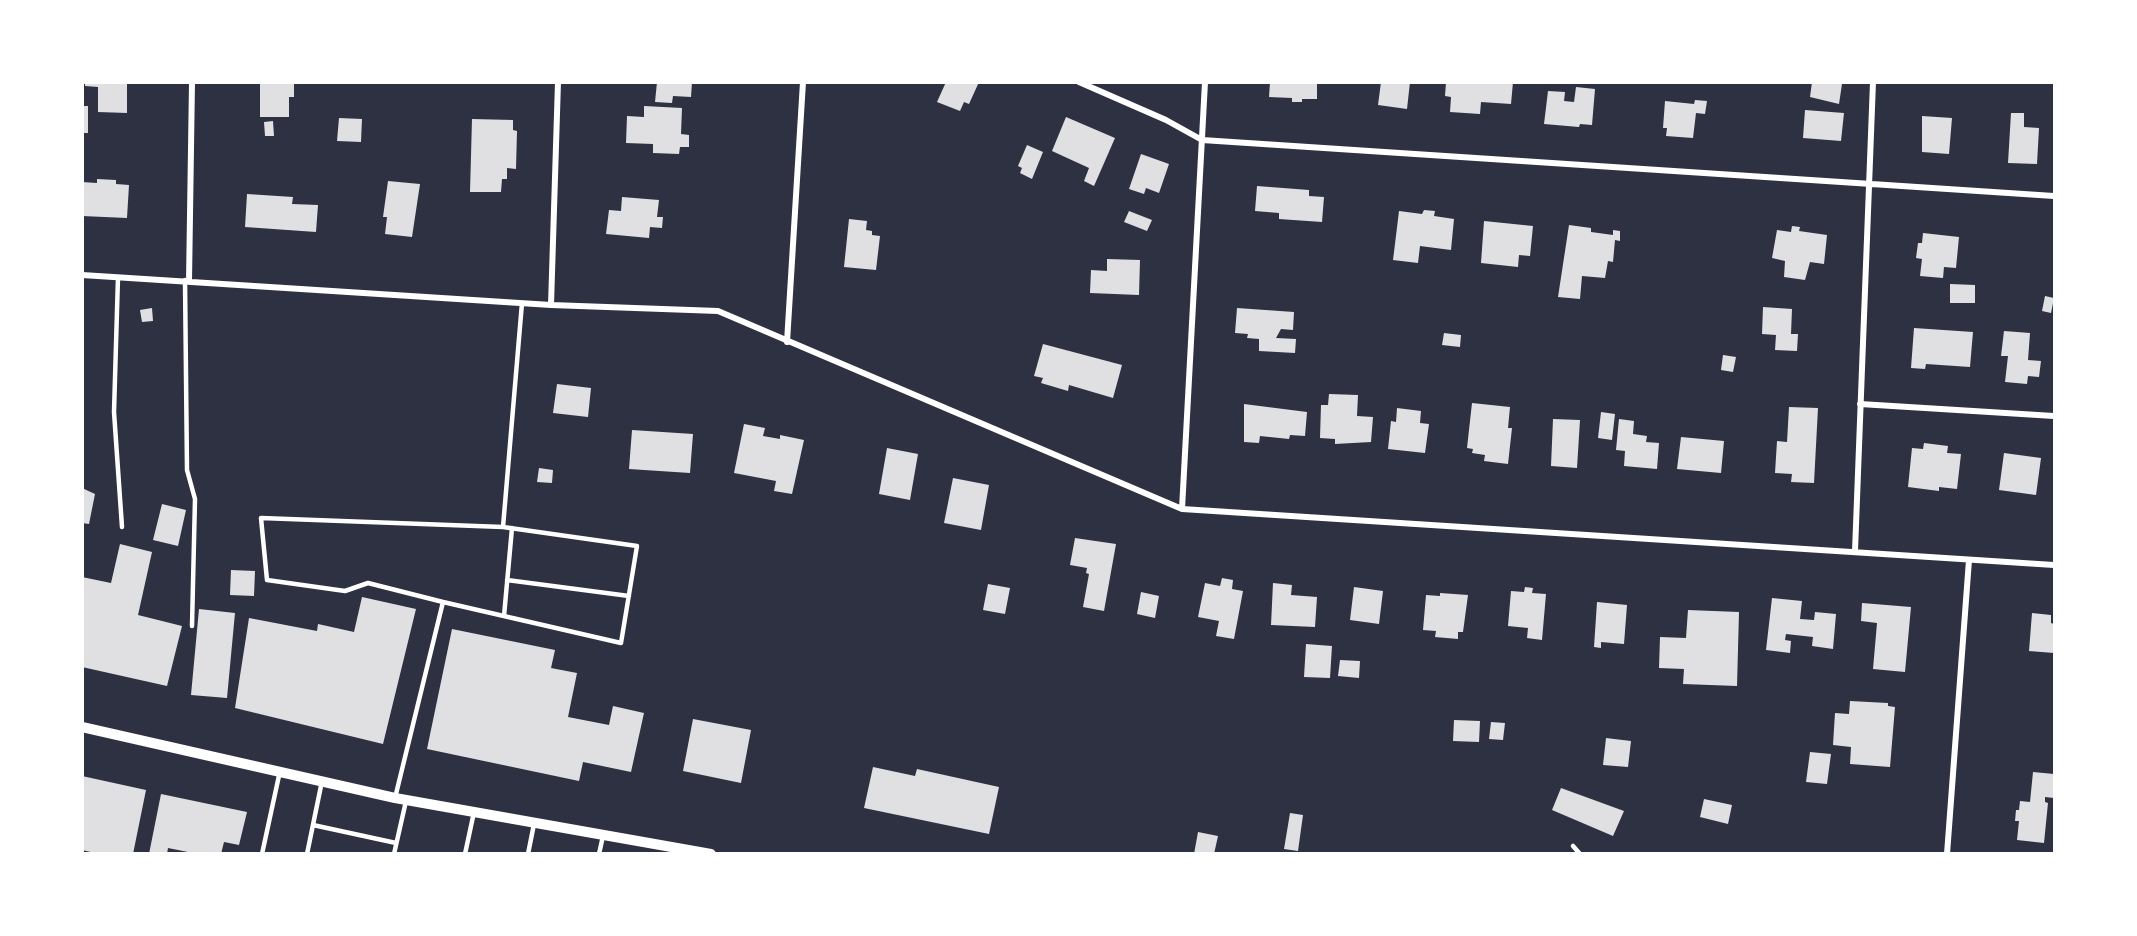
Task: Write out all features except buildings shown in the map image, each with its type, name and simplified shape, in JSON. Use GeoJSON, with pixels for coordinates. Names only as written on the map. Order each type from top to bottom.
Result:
{"type":"FeatureCollection","features":[{"type":"Feature","properties":{"kind":"street"},"geometry":{"type":"LineString","coordinates":[[187,280],[192,82]]}},
{"type":"Feature","properties":{"kind":"street"},"geometry":{"type":"LineString","coordinates":[[551,305],[558,82]]}},
{"type":"Feature","properties":{"kind":"street"},"geometry":{"type":"LineString","coordinates":[[788,342],[803,82]]}},
{"type":"Feature","properties":{"kind":"street"},"geometry":{"type":"LineString","coordinates":[[1079,82],[1166,120],[1202,140],[2055,196]]}},
{"type":"Feature","properties":{"kind":"street"},"geometry":{"type":"LineString","coordinates":[[1182,509],[1204,82]]}},
{"type":"Feature","properties":{"kind":"street"},"geometry":{"type":"LineString","coordinates":[[1855,551],[1873,82]]}},
{"type":"Feature","properties":{"kind":"street"},"geometry":{"type":"LineString","coordinates":[[82,275],[551,305],[718,311],[1182,509],[2055,565]]}},
{"type":"Feature","properties":{"kind":"street"},"geometry":{"type":"LineString","coordinates":[[1860,404],[2055,416]]}},
{"type":"Feature","properties":{"kind":"street"},"geometry":{"type":"LineString","coordinates":[[1947,854],[1969,560]]}},
{"type":"Feature","properties":{"kind":"street"},"geometry":{"type":"LineString","coordinates":[[82,727],[400,799],[603,834],[661,849],[711,854]]}},
{"type":"Feature","properties":{"kind":"lane"},"geometry":{"type":"LineString","coordinates":[[118,277],[114,412],[122,527]]}},
{"type":"Feature","properties":{"kind":"lane"},"geometry":{"type":"LineString","coordinates":[[187,280],[187,470],[195,499],[192,626]]}},
{"type":"Feature","properties":{"kind":"lane"},"geometry":{"type":"LineString","coordinates":[[503,527],[522,303]]}},
{"type":"Feature","properties":{"kind":"lane"},"geometry":{"type":"LineString","coordinates":[[261,518],[503,527],[637,546],[621,643],[368,583],[345,591],[267,580],[261,518]]}},
{"type":"Feature","properties":{"kind":"lane"},"geometry":{"type":"LineString","coordinates":[[504,616],[512,528]]}},
{"type":"Feature","properties":{"kind":"lane"},"geometry":{"type":"LineString","coordinates":[[507,580],[629,596]]}},
{"type":"Feature","properties":{"kind":"lane"},"geometry":{"type":"LineString","coordinates":[[394,854],[400,799],[443,602]]}},
{"type":"Feature","properties":{"kind":"lane"},"geometry":{"type":"LineString","coordinates":[[262,854],[280,771]]}},
{"type":"Feature","properties":{"kind":"lane"},"geometry":{"type":"LineString","coordinates":[[309,853],[322,781]]}},
{"type":"Feature","properties":{"kind":"lane"},"geometry":{"type":"LineString","coordinates":[[465,854],[474,812]]}},
{"type":"Feature","properties":{"kind":"lane"},"geometry":{"type":"LineString","coordinates":[[528,854],[534,822]]}},
{"type":"Feature","properties":{"kind":"lane"},"geometry":{"type":"LineString","coordinates":[[313,825],[396,843]]}},
{"type":"Feature","properties":{"kind":"lane"},"geometry":{"type":"LineString","coordinates":[[599,854],[603,834]]}},
{"type":"Feature","properties":{"kind":"lane"},"geometry":{"type":"LineString","coordinates":[[1573,846],[1580,854]]}}]}
